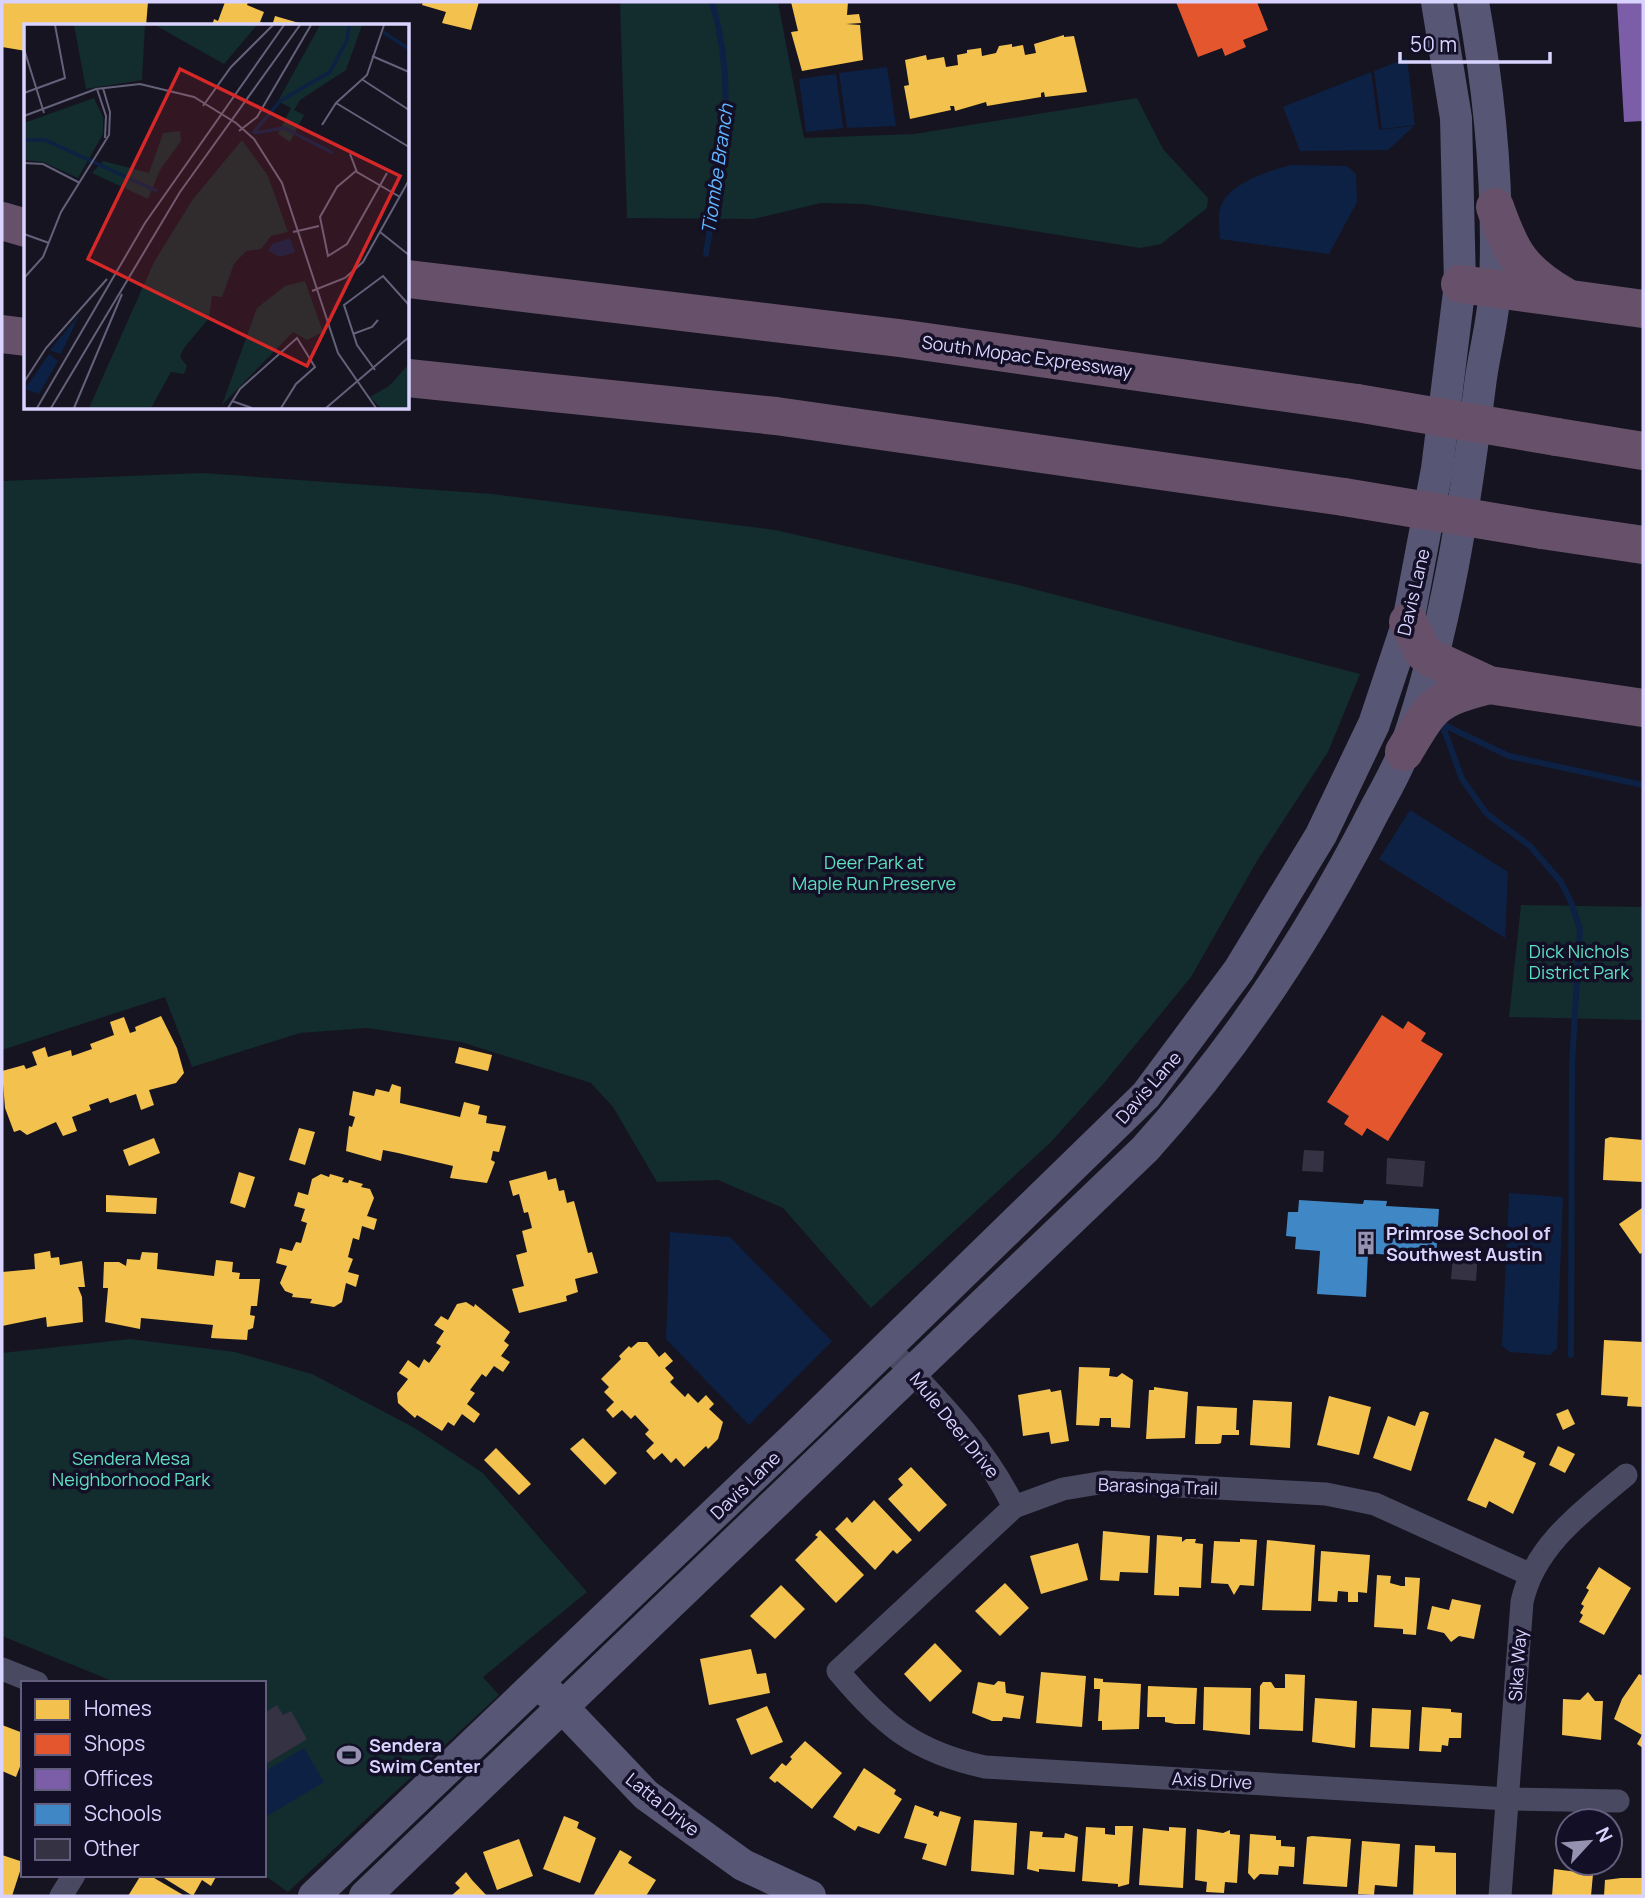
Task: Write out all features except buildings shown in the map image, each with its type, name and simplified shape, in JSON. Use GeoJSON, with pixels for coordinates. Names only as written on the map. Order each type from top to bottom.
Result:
{"type":"FeatureCollection","features":[{"type":"Feature","properties":{"kind":"highway"},"geometry":{"type":"LineString","coordinates":[[1495,206],[1520,264],[1536,280],[1569,299]]}},
{"type":"Feature","properties":{"kind":"highway"},"geometry":{"type":"LineString","coordinates":[[2,221],[24,227]]}},
{"type":"Feature","properties":{"kind":"highway"},"geometry":{"type":"LineString","coordinates":[[2,236],[24,237]]}},
{"type":"Feature","properties":{"kind":"highway","name":"South Mopac Expressway"},"geometry":{"type":"LineString","coordinates":[[410,279],[899,338],[1357,403],[1643,451]]}},
{"type":"Feature","properties":{"kind":"highway"},"geometry":{"type":"LineString","coordinates":[[1477,287],[1643,309]]}},
{"type":"Feature","properties":{"kind":"highway"},"geometry":{"type":"LineString","coordinates":[[2,334],[24,337]]}},
{"type":"Feature","properties":{"kind":"highway"},"geometry":{"type":"LineString","coordinates":[[2,359],[24,358]]}},
{"type":"Feature","properties":{"kind":"highway"},"geometry":{"type":"LineString","coordinates":[[410,378],[776,416],[1344,496],[1643,545]]}},
{"type":"Feature","properties":{"kind":"highway"},"geometry":{"type":"LineString","coordinates":[[1408,622],[1423,652],[1489,685],[1643,708]]}},
{"type":"Feature","properties":{"kind":"highway"},"geometry":{"type":"LineString","coordinates":[[1404,752],[1430,709],[1451,696],[1489,685]]}},
{"type":"Feature","properties":{"kind":"main road","name":"Davis Lane"},"geometry":{"type":"LineString","coordinates":[[365,1896],[1145,1149],[1192,1098],[1264,998],[1347,863],[1404,752],[1451,576],[1469,477],[1477,287],[1456,118],[1437,2]]}},
{"type":"Feature","properties":{"kind":"main road","name":"Davis Lane"},"geometry":{"type":"LineString","coordinates":[[314,1896],[888,1347],[1146,1095],[1239,970],[1321,835],[1374,724],[1408,622],[1437,469],[1495,206],[1486,83],[1474,2]]}},
{"type":"Feature","properties":{"kind":"main road"},"geometry":{"type":"LineString","coordinates":[[1163,1074],[1192,1098]]}},
{"type":"Feature","properties":{"kind":"main road","name":"Latta Drive"},"geometry":{"type":"LineString","coordinates":[[538,1682],[646,1795],[743,1866],[810,1896]]}},
{"type":"Feature","properties":{"kind":"street","name":"Mule Deer Drive"},"geometry":{"type":"LineString","coordinates":[[888,1347],[972,1440],[1002,1482],[1014,1507]]}},
{"type":"Feature","properties":{"kind":"street","name":"Sika Way"},"geometry":{"type":"LineString","coordinates":[[1500,1896],[1522,1602],[1529,1574],[1578,1514],[1626,1475]]}},
{"type":"Feature","properties":{"kind":"street","name":"Barasinga Trail"},"geometry":{"type":"LineString","coordinates":[[838,1671],[1014,1507],[1063,1489],[1105,1482],[1326,1494],[1375,1504],[1529,1574]]}},
{"type":"Feature","properties":{"kind":"street"},"geometry":{"type":"LineString","coordinates":[[2,1669],[32,1681]]}},
{"type":"Feature","properties":{"kind":"street","name":"Axis Drive"},"geometry":{"type":"LineString","coordinates":[[838,1671],[862,1700],[906,1739],[947,1758],[985,1767],[1507,1798],[1618,1801]]}},
{"type":"Feature","properties":{"kind":"street"},"geometry":{"type":"LineString","coordinates":[[61,1896],[73,1877]]}},
{"type":"Feature","properties":{"kind":"green space"},"geometry":{"type":"Polygon","coordinates":[[[620,2],[778,2],[804,138],[914,134],[1137,98],[1163,149],[1208,198],[1207,208],[1161,244],[1140,248],[863,204],[821,203],[753,219],[627,218],[620,2]]]}},
{"type":"Feature","properties":{"kind":"green space","name":"Deer Park at Maple Run Preserve"},"geometry":{"type":"Polygon","coordinates":[[[203,473],[492,494],[775,530],[1018,585],[1360,674],[1328,752],[1257,861],[1191,977],[1104,1083],[1050,1143],[871,1308],[783,1208],[718,1180],[657,1182],[613,1107],[591,1083],[461,1042],[367,1028],[300,1033],[192,1067],[165,997],[2,1050],[2,481],[203,473]]]}},
{"type":"Feature","properties":{"kind":"green space","name":"Dick Nichols District Park"},"geometry":{"type":"Polygon","coordinates":[[[1521,905],[1643,907],[1643,1020],[1509,1017],[1521,905]]]}},
{"type":"Feature","properties":{"kind":"green space","name":"Sendera Mesa Neighborhood Park"},"geometry":{"type":"Polygon","coordinates":[[[130,1339],[235,1352],[312,1374],[413,1427],[483,1473],[587,1592],[483,1677],[499,1695],[288,1892],[266,1876],[266,1681],[112,1681],[2,1636],[2,1353],[130,1339]]]}},
{"type":"Feature","properties":{"kind":"water"},"geometry":{"type":"Polygon","coordinates":[[[1407,58],[1415,125],[1382,129],[1374,71],[1407,58]]]}},
{"type":"Feature","properties":{"kind":"water"},"geometry":{"type":"Polygon","coordinates":[[[887,67],[896,126],[847,128],[839,73],[887,67]]]}},
{"type":"Feature","properties":{"kind":"water"},"geometry":{"type":"Polygon","coordinates":[[[1371,72],[1379,130],[1414,126],[1388,150],[1300,151],[1283,107],[1371,72]]]}},
{"type":"Feature","properties":{"kind":"water"},"geometry":{"type":"Polygon","coordinates":[[[836,74],[843,128],[806,132],[799,79],[836,74]]]}},
{"type":"Feature","properties":{"kind":"water"},"geometry":{"type":"Polygon","coordinates":[[[1292,165],[1347,166],[1356,174],[1357,202],[1329,254],[1220,239],[1219,218],[1225,198],[1241,184],[1292,165]]]}},
{"type":"Feature","properties":{"kind":"water"},"geometry":{"type":"Polygon","coordinates":[[[1410,810],[1508,872],[1505,938],[1379,859],[1410,810]]]}},
{"type":"Feature","properties":{"kind":"water"},"geometry":{"type":"Polygon","coordinates":[[[1509,1193],[1563,1197],[1557,1348],[1550,1355],[1510,1352],[1502,1346],[1509,1193]]]}},
{"type":"Feature","properties":{"kind":"water"},"geometry":{"type":"Polygon","coordinates":[[[670,1232],[730,1237],[832,1341],[749,1425],[666,1339],[670,1232]]]}},
{"type":"Feature","properties":{"kind":"water"},"geometry":{"type":"Polygon","coordinates":[[[304,1748],[324,1782],[266,1817],[266,1771],[304,1748]]]}},
{"type":"Feature","properties":{"kind":"waterway","name":"Tiombe Branch"},"geometry":{"type":"LineString","coordinates":[[706,254],[721,158],[726,98],[720,35],[712,2]]}},
{"type":"Feature","properties":{"kind":"waterway"},"geometry":{"type":"LineString","coordinates":[[1442,724],[1462,779],[1487,814],[1530,846],[1561,882],[1580,929],[1572,1063],[1571,1355]]}},
{"type":"Feature","properties":{"kind":"waterway","name":"Tiombe Branch"},"geometry":{"type":"LineString","coordinates":[[1442,724],[1509,756],[1643,785]]}},
{"type":"Feature","properties":{"kind":"place","name":"Primrose School of Southwest Austin"},"geometry":{"type":"Point","coordinates":[1366,1243]}},
{"type":"Feature","properties":{"kind":"place","name":"Sendera Swim Center"},"geometry":{"type":"Point","coordinates":[349,1755]}}]}
